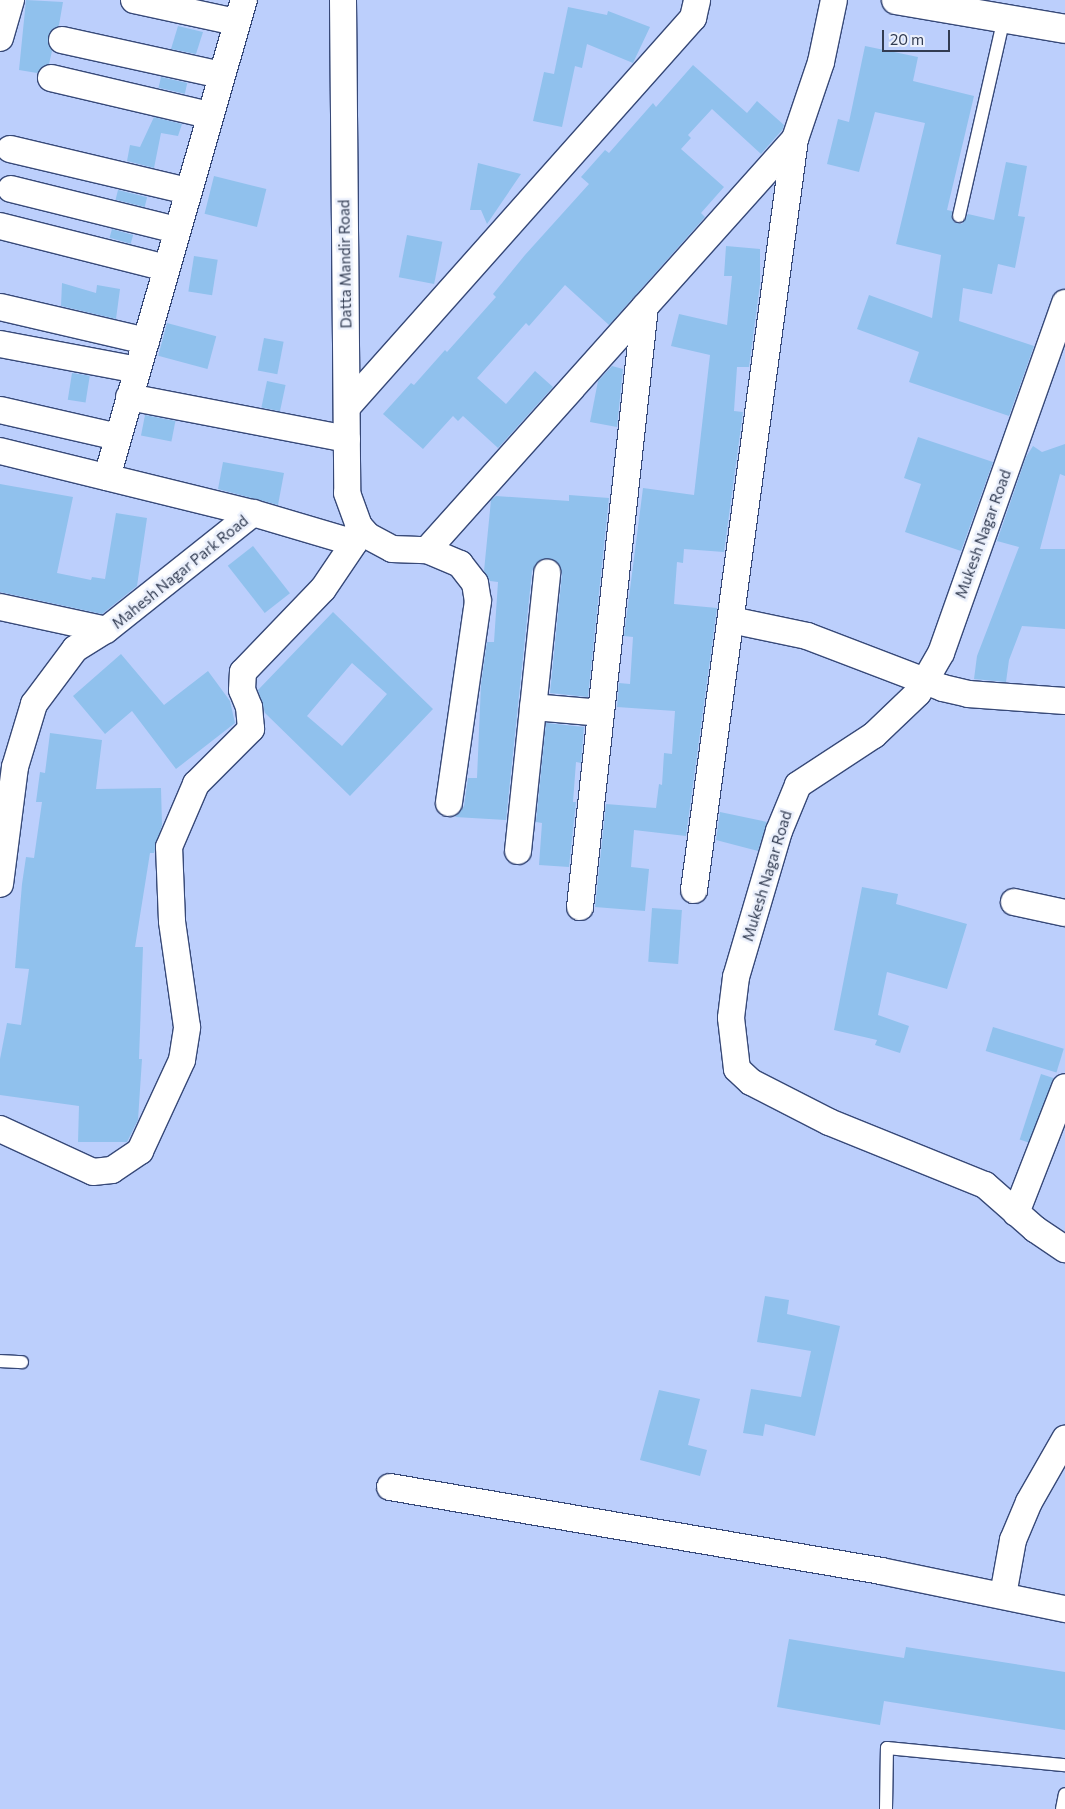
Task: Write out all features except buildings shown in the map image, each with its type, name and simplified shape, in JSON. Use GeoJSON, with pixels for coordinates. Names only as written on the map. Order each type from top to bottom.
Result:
{"type":"FeatureCollection","features":[{"type":"Feature","properties":{"kind":"street"},"geometry":{"type":"LineString","coordinates":[[0,38],[11,0]]}},
{"type":"Feature","properties":{"kind":"street"},"geometry":{"type":"LineString","coordinates":[[107,477],[240,11],[134,0]]}},
{"type":"Feature","properties":{"kind":"street","name":"Datta Mandir Road"},"geometry":{"type":"LineString","coordinates":[[343,0],[348,494],[356,535]]}},
{"type":"Feature","properties":{"kind":"street"},"geometry":{"type":"LineString","coordinates":[[347,407],[693,18],[697,0]]}},
{"type":"Feature","properties":{"kind":"street"},"geometry":{"type":"LineString","coordinates":[[694,890],[795,139],[822,62],[834,0]]}},
{"type":"Feature","properties":{"kind":"street"},"geometry":{"type":"LineString","coordinates":[[896,0],[1065,29]]}},
{"type":"Feature","properties":{"kind":"street"},"geometry":{"type":"LineString","coordinates":[[62,40],[221,75]]}},
{"type":"Feature","properties":{"kind":"street"},"geometry":{"type":"LineString","coordinates":[[51,78],[209,115]]}},
{"type":"Feature","properties":{"kind":"street"},"geometry":{"type":"LineString","coordinates":[[427,550],[795,139]]}},
{"type":"Feature","properties":{"kind":"street"},"geometry":{"type":"LineString","coordinates":[[10,149],[188,191]]}},
{"type":"Feature","properties":{"kind":"street"},"geometry":{"type":"LineString","coordinates":[[11,189],[177,230]]}},
{"type":"Feature","properties":{"kind":"street"},"geometry":{"type":"LineString","coordinates":[[0,226],[166,268]]}},
{"type":"Feature","properties":{"kind":"street","name":"Mukesh Nagar Road"},"geometry":{"type":"LineString","coordinates":[[1065,303],[941,652],[923,681],[918,693],[874,735],[798,785],[779,831],[736,977],[731,1018],[733,1050],[737,1069],[751,1082],[829,1122],[985,1185],[1016,1214],[1065,1249]]}},
{"type":"Feature","properties":{"kind":"street"},"geometry":{"type":"LineString","coordinates":[[0,307],[146,341]]}},
{"type":"Feature","properties":{"kind":"street"},"geometry":{"type":"LineString","coordinates":[[580,907],[645,307]]}},
{"type":"Feature","properties":{"kind":"street"},"geometry":{"type":"LineString","coordinates":[[0,344],[137,370]]}},
{"type":"Feature","properties":{"kind":"street"},"geometry":{"type":"LineString","coordinates":[[129,397],[347,439]]}},
{"type":"Feature","properties":{"kind":"street"},"geometry":{"type":"LineString","coordinates":[[0,410],[118,437]]}},
{"type":"Feature","properties":{"kind":"street"},"geometry":{"type":"LineString","coordinates":[[0,451],[253,513],[356,535],[392,549],[427,550],[460,564],[475,583],[478,601],[449,803]]}},
{"type":"Feature","properties":{"kind":"street","name":"Mahesh Nagar Park Road"},"geometry":{"type":"LineString","coordinates":[[0,884],[7,765],[34,704],[75,649],[106,630],[253,513]]}},
{"type":"Feature","properties":{"kind":"street"},"geometry":{"type":"LineString","coordinates":[[0,1129],[93,1172],[112,1170],[140,1151],[182,1060],[187,1027],[172,921],[169,847],[196,784],[251,729],[250,713],[242,690],[243,672],[323,589],[356,535]]}},
{"type":"Feature","properties":{"kind":"street"},"geometry":{"type":"LineString","coordinates":[[518,851],[547,573]]}},
{"type":"Feature","properties":{"kind":"street","name":"Mahesh Nagar Park Road"},"geometry":{"type":"LineString","coordinates":[[0,607],[106,630]]}},
{"type":"Feature","properties":{"kind":"street"},"geometry":{"type":"LineString","coordinates":[[731,620],[807,636],[923,681],[968,694],[1065,702]]}},
{"type":"Feature","properties":{"kind":"street"},"geometry":{"type":"LineString","coordinates":[[534,708],[601,713]]}},
{"type":"Feature","properties":{"kind":"street"},"geometry":{"type":"LineString","coordinates":[[1014,902],[1065,913]]}},
{"type":"Feature","properties":{"kind":"street"},"geometry":{"type":"LineString","coordinates":[[1016,1214],[1065,1088]]}},
{"type":"Feature","properties":{"kind":"street"},"geometry":{"type":"LineString","coordinates":[[1003,1595],[1013,1540],[1028,1502],[1065,1439]]}},
{"type":"Feature","properties":{"kind":"street"},"geometry":{"type":"LineString","coordinates":[[390,1487],[1003,1595],[1065,1609]]}},
{"type":"Feature","properties":{"kind":"lane"},"geometry":{"type":"LineString","coordinates":[[959,216],[1004,18]]}},
{"type":"Feature","properties":{"kind":"lane"},"geometry":{"type":"LineString","coordinates":[[0,1361],[22,1362]]}},
{"type":"Feature","properties":{"kind":"lane"},"geometry":{"type":"LineString","coordinates":[[886,1809],[887,1748],[1065,1766]]}},
{"type":"Feature","properties":{"kind":"lane"},"geometry":{"type":"LineString","coordinates":[[1062,1809],[1065,1794]]}}]}
